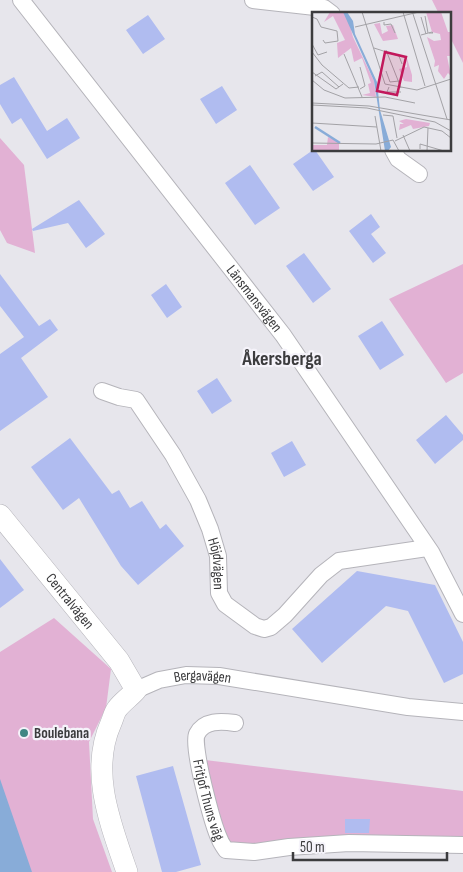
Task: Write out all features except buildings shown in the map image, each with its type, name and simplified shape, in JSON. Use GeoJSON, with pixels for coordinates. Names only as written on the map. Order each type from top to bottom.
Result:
{"type":"FeatureCollection","features":[{"type":"Feature","properties":{"kind":"street","name":"Länsmansvägen"},"geometry":{"type":"LineString","coordinates":[[21,0],[283,335],[427,548],[463,614]]}},
{"type":"Feature","properties":{"kind":"street"},"geometry":{"type":"LineString","coordinates":[[253,0],[324,8],[329,12]]}},
{"type":"Feature","properties":{"kind":"street"},"geometry":{"type":"LineString","coordinates":[[394,151],[398,159],[419,174]]}},
{"type":"Feature","properties":{"kind":"street","name":"Höjdvägen"},"geometry":{"type":"LineString","coordinates":[[102,391],[119,398],[136,400],[173,455],[198,500],[210,529],[218,556],[219,593],[226,604],[255,626],[264,629],[271,627],[285,615],[321,575],[339,561],[427,548]]}},
{"type":"Feature","properties":{"kind":"street","name":"Centralvägen"},"geometry":{"type":"LineString","coordinates":[[0,515],[119,661],[136,690]]}},
{"type":"Feature","properties":{"kind":"street","name":"Bergavägen"},"geometry":{"type":"LineString","coordinates":[[127,872],[109,820],[102,784],[102,757],[106,735],[117,710],[136,690],[159,680],[186,675],[219,676],[408,707],[463,712]]}},
{"type":"Feature","properties":{"kind":"street","name":"Fritjof Thuns väg"},"geometry":{"type":"LineString","coordinates":[[235,722],[218,720],[202,727],[195,736],[195,749],[202,778],[220,840],[226,850],[254,852],[289,847],[349,843],[463,845]]}},
{"type":"Feature","properties":{"kind":"shaded area"},"geometry":{"type":"Polygon","coordinates":[[[432,0],[463,0],[463,63],[450,37],[450,12],[438,12],[432,0]]]}},
{"type":"Feature","properties":{"kind":"shaded area"},"geometry":{"type":"Polygon","coordinates":[[[0,138],[24,165],[35,253],[7,243],[0,230],[0,138]]]}},
{"type":"Feature","properties":{"kind":"shaded area"},"geometry":{"type":"Polygon","coordinates":[[[463,264],[463,373],[446,383],[389,299],[463,264]]]}},
{"type":"Feature","properties":{"kind":"shaded area"},"geometry":{"type":"Polygon","coordinates":[[[54,618],[111,669],[106,708],[89,742],[93,819],[112,872],[30,872],[0,783],[0,652],[54,618]]]}},
{"type":"Feature","properties":{"kind":"shaded area"},"geometry":{"type":"Polygon","coordinates":[[[205,760],[463,791],[463,836],[233,844],[222,831],[205,760]]]}},
{"type":"Feature","properties":{"kind":"water"},"geometry":{"type":"Polygon","coordinates":[[[0,779],[32,872],[0,872],[0,779]]]}},
{"type":"Feature","properties":{"kind":"place","name":"Boulebana"},"geometry":{"type":"Point","coordinates":[24,733]}},
{"type":"Feature","properties":{"kind":"district","name":"Åkersberga"},"geometry":{"type":"Point","coordinates":[282,359]}}]}
